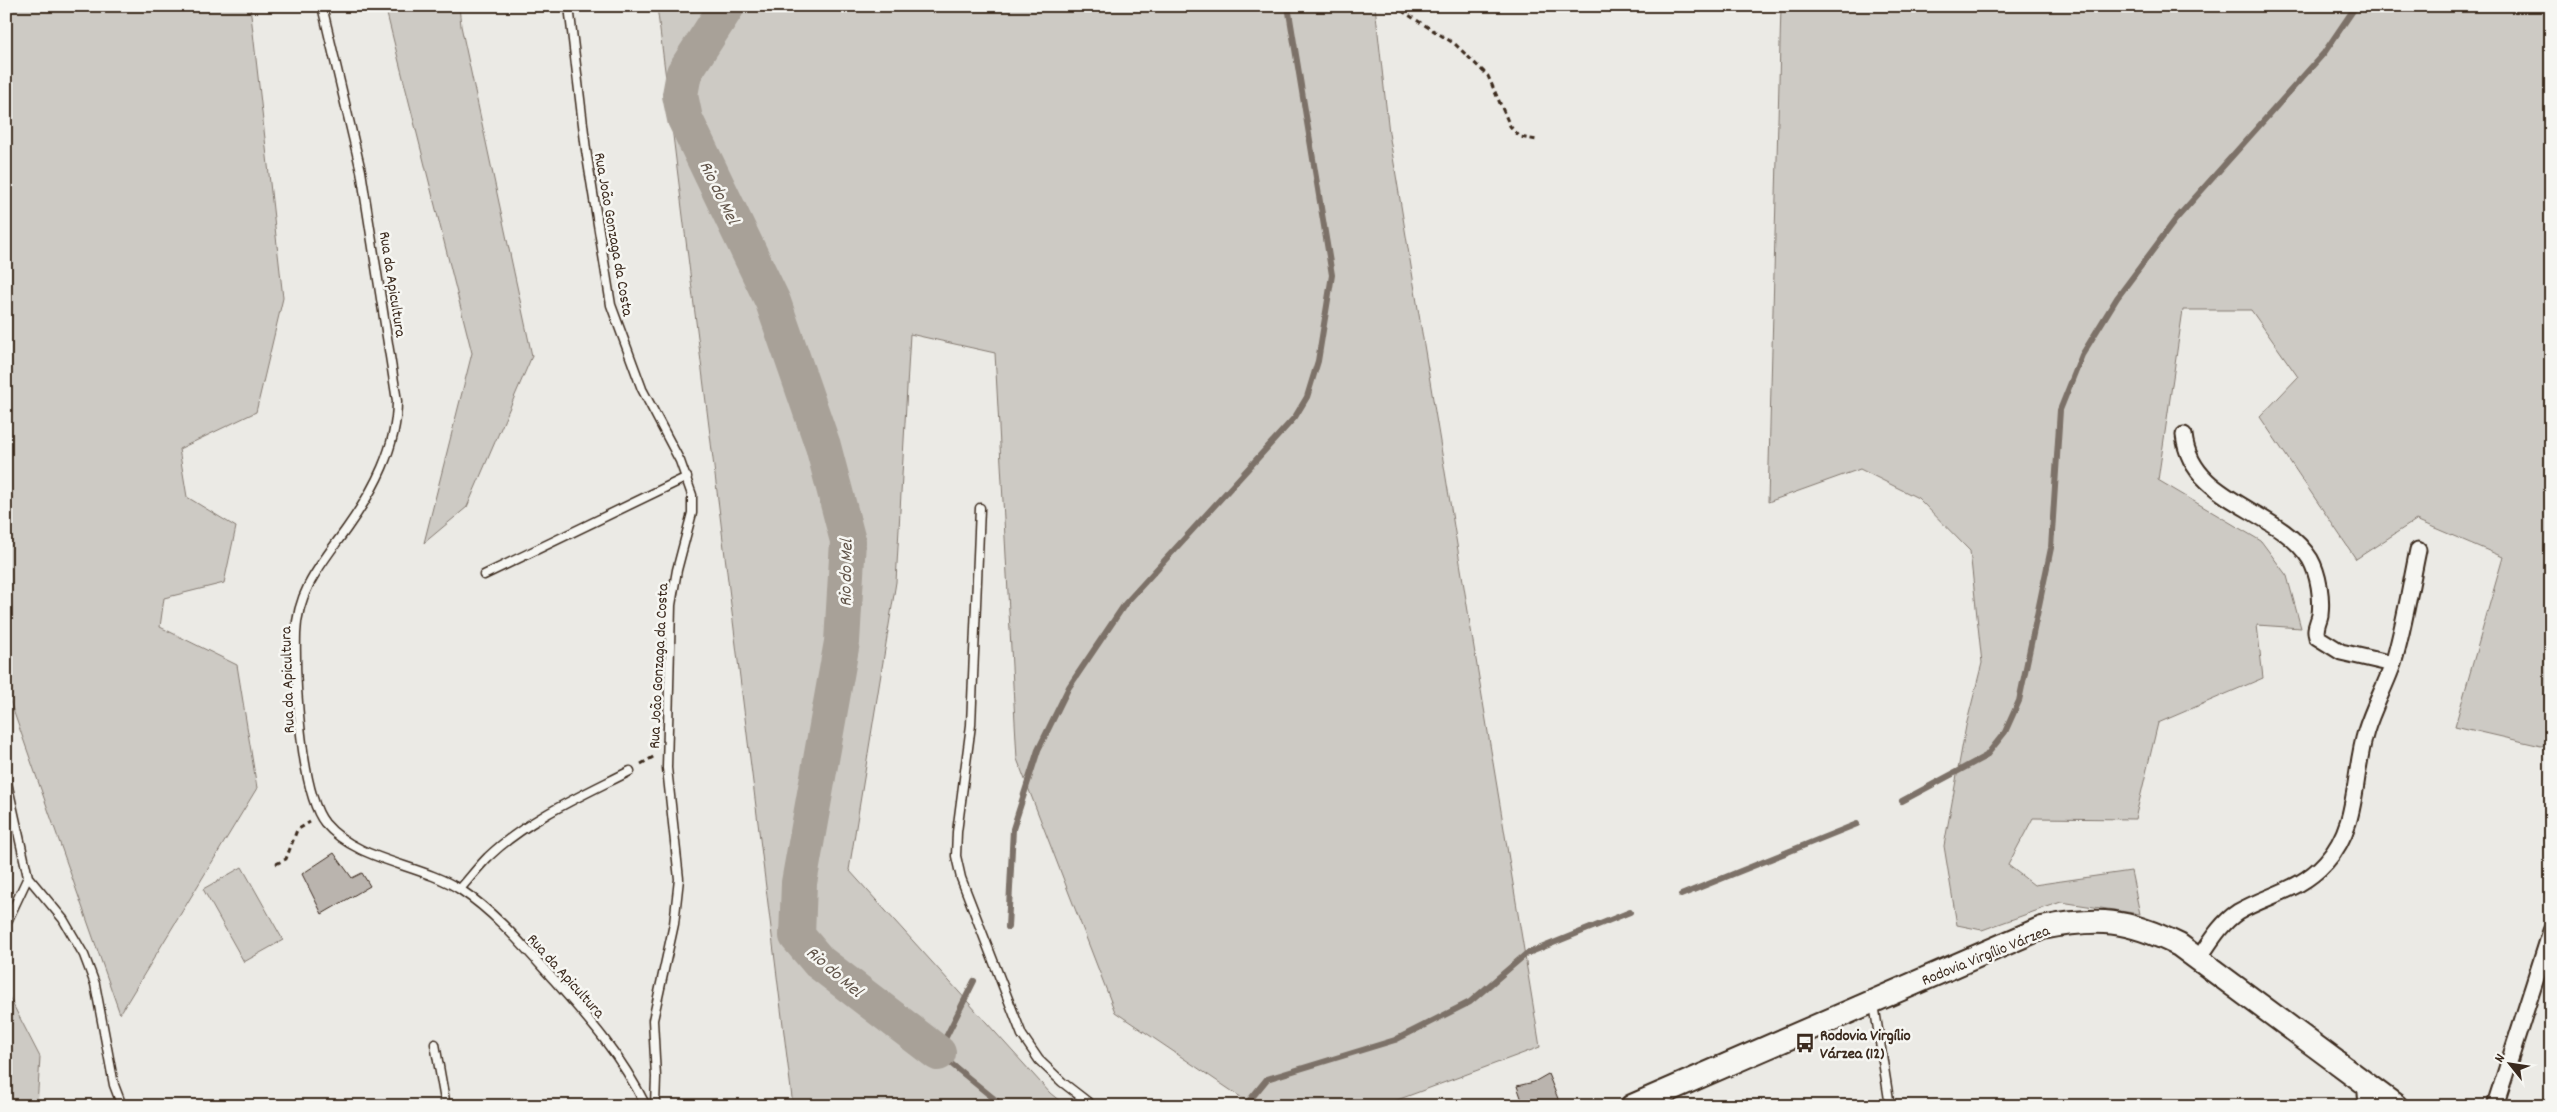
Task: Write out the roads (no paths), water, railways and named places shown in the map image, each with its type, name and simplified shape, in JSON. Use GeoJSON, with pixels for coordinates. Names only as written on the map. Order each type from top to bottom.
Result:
{"type":"FeatureCollection","features":[{"type":"Feature","properties":{"kind":"main road","name":"Rodovia Virgílio Várzea"},"geometry":{"type":"LineString","coordinates":[[1632,1106],[2042,928],[2095,920],[2124,924],[2151,931],[2199,958],[2396,1106]]}},
{"type":"Feature","properties":{"kind":"street"},"geometry":{"type":"LineString","coordinates":[[2184,434],[2186,451],[2200,475],[2294,539],[2311,560],[2320,590],[2320,616],[2315,631],[2317,637],[2341,652],[2393,664]]}},
{"type":"Feature","properties":{"kind":"street"},"geometry":{"type":"LineString","coordinates":[[2199,958],[2228,920],[2238,912],[2293,888],[2324,865],[2339,848],[2346,834],[2353,804],[2366,732],[2393,664],[2418,550]]}},
{"type":"Feature","properties":{"kind":"street"},"geometry":{"type":"LineString","coordinates":[[2496,1106],[2551,931]]}},
{"type":"Feature","properties":{"kind":"street"},"geometry":{"type":"LineString","coordinates":[[2365,1081],[2367,1106]]}},
{"type":"Feature","properties":{"kind":"lane","name":"Rua da Apicultura"},"geometry":{"type":"LineString","coordinates":[[322,6],[361,170],[397,401],[396,428],[382,467],[364,503],[315,571],[299,606],[296,632],[296,666],[300,720],[308,776],[322,816],[331,829],[352,844],[460,889],[515,937],[596,1027],[619,1056],[646,1106]]}},
{"type":"Feature","properties":{"kind":"lane","name":"Rua João Gonzaga da Costa"},"geometry":{"type":"LineString","coordinates":[[569,6],[587,158],[611,305],[642,389],[686,477],[692,495],[692,513],[672,596],[666,749],[668,791],[678,879],[674,924],[653,1020],[656,1077],[655,1106]]}},
{"type":"Feature","properties":{"kind":"lane"},"geometry":{"type":"LineString","coordinates":[[484,575],[686,477]]}},
{"type":"Feature","properties":{"kind":"lane"},"geometry":{"type":"LineString","coordinates":[[980,508],[971,725],[956,856],[960,878],[1022,1035],[1040,1060],[1062,1082],[1093,1106]]}},
{"type":"Feature","properties":{"kind":"lane"},"geometry":{"type":"LineString","coordinates":[[460,889],[488,857],[520,832],[551,812],[630,771]]}},
{"type":"Feature","properties":{"kind":"lane"},"geometry":{"type":"LineString","coordinates":[[6,778],[28,877],[63,919],[84,955],[95,984],[114,1085],[122,1106]]}},
{"type":"Feature","properties":{"kind":"lane"},"geometry":{"type":"LineString","coordinates":[[6,924],[28,877]]}},
{"type":"Feature","properties":{"kind":"lane"},"geometry":{"type":"LineString","coordinates":[[1873,1001],[1890,1106]]}},
{"type":"Feature","properties":{"kind":"lane"},"geometry":{"type":"LineString","coordinates":[[435,1044],[446,1106]]}},
{"type":"Feature","properties":{"kind":"waterway","name":"Rio do Mel"},"geometry":{"type":"LineString","coordinates":[[727,6],[684,73],[680,95],[685,119],[773,302],[823,446],[848,541],[842,642],[799,883],[797,936],[819,962],[938,1053]]}},
{"type":"Feature","properties":{"kind":"waterway"},"geometry":{"type":"LineString","coordinates":[[1008,927],[1013,829],[1038,750],[1069,687],[1125,604],[1295,417],[1307,397],[1318,361],[1332,275],[1288,6]]}},
{"type":"Feature","properties":{"kind":"waterway"},"geometry":{"type":"LineString","coordinates":[[1902,801],[1986,756],[2005,732],[2019,701],[2051,548],[2060,410],[2082,355],[2117,298],[2176,219],[2324,53],[2356,6]]}},
{"type":"Feature","properties":{"kind":"waterway"},"geometry":{"type":"LineString","coordinates":[[1681,895],[1857,824]]}},
{"type":"Feature","properties":{"kind":"waterway"},"geometry":{"type":"LineString","coordinates":[[1245,1106],[1267,1079],[1395,1040],[1470,1002],[1526,954],[1630,912]]}},
{"type":"Feature","properties":{"kind":"waterway","name":"Rio do Mel"},"geometry":{"type":"LineString","coordinates":[[974,981],[938,1053],[1003,1106]]}},
{"type":"Feature","properties":{"kind":"place","name":"Rodovia Virgílio Várzea (12)"},"geometry":{"type":"Point","coordinates":[1805,1043]}}]}
